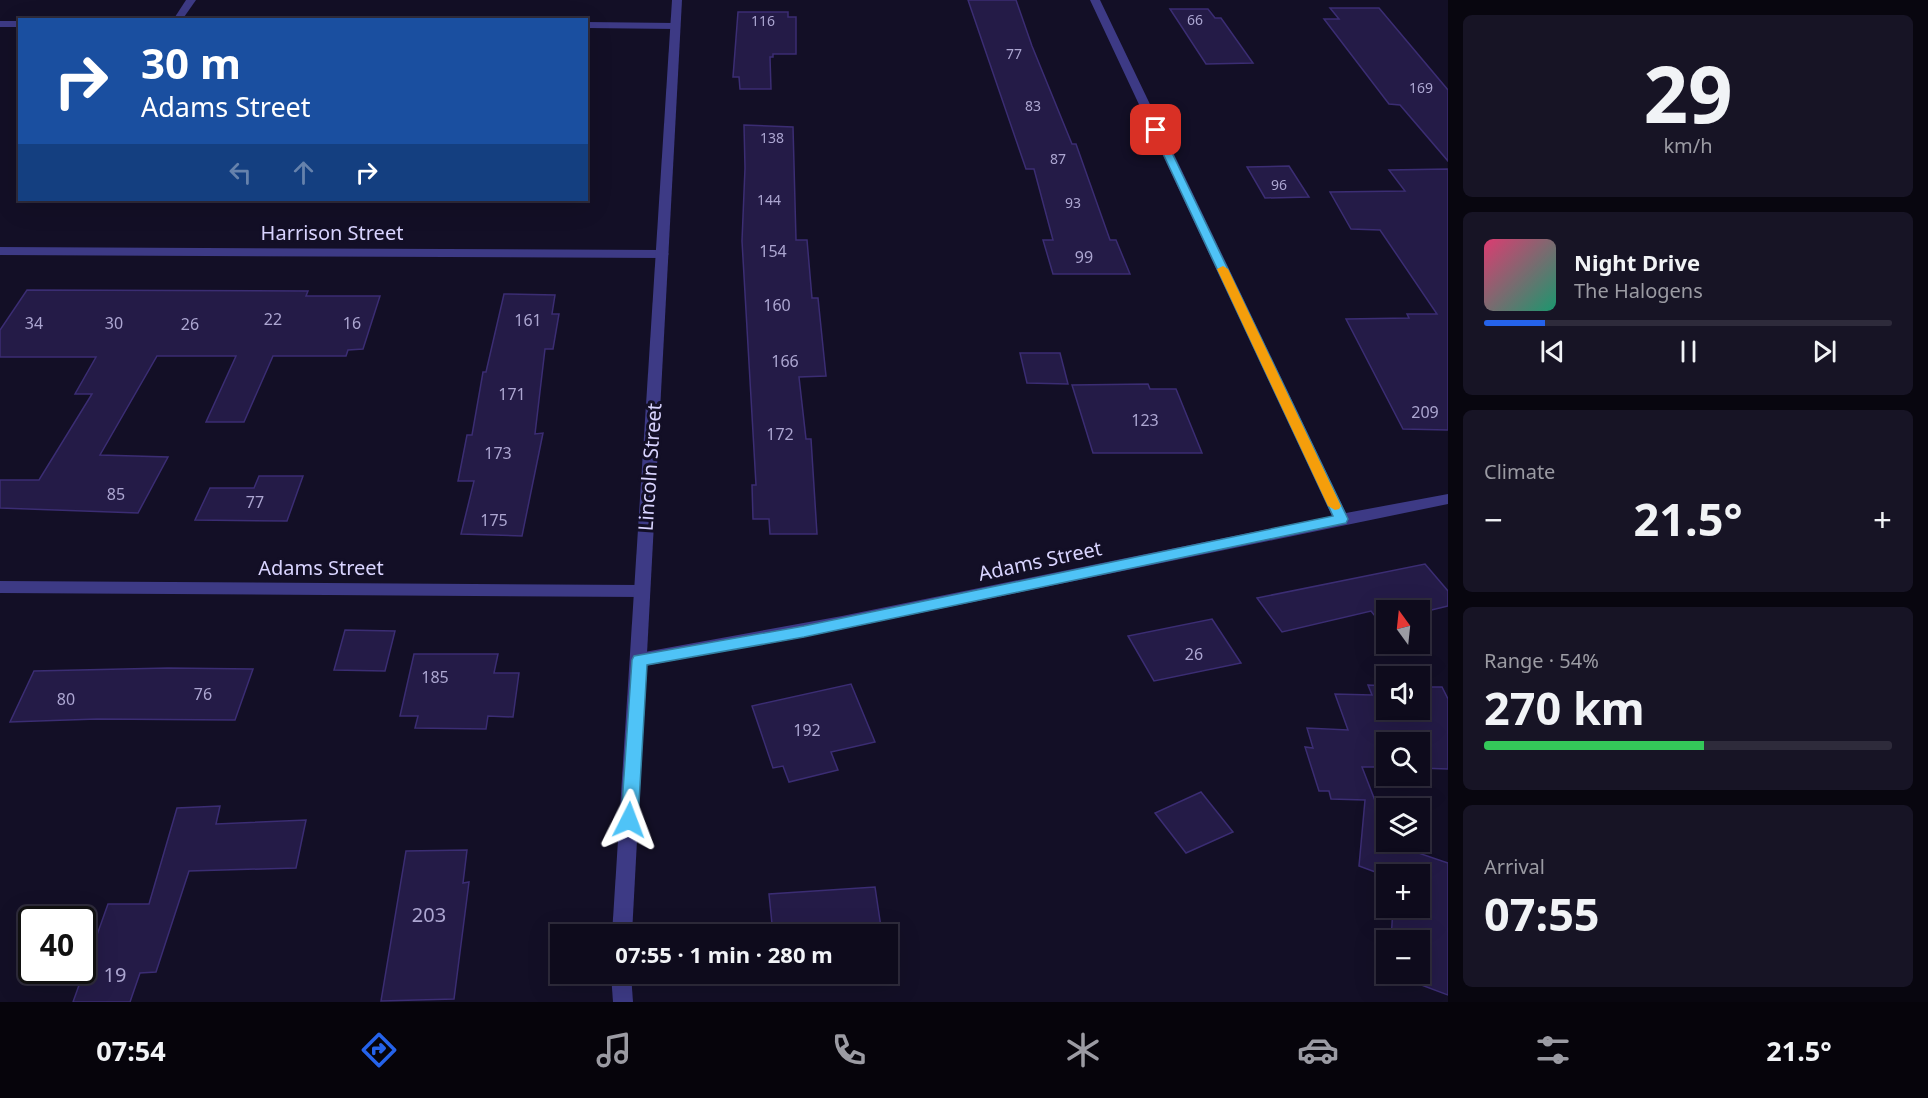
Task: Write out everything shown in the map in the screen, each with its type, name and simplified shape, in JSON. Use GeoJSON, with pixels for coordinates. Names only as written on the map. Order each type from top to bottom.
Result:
{"type":"FeatureCollection","features":[{"type":"Feature","properties":{"kind":"street"},"geometry":{"type":"LineString","coordinates":[[178,18],[191,0]]}},
{"type":"Feature","properties":{"kind":"street","name":"Lincoln Street"},"geometry":{"type":"LineString","coordinates":[[623,924],[677,0]]}},
{"type":"Feature","properties":{"kind":"street"},"geometry":{"type":"LineString","coordinates":[[1095,0],[1341,519]]}},
{"type":"Feature","properties":{"kind":"street"},"geometry":{"type":"LineString","coordinates":[[0,24],[18,24]]}},
{"type":"Feature","properties":{"kind":"street"},"geometry":{"type":"LineString","coordinates":[[588,25],[675,26]]}},
{"type":"Feature","properties":{"kind":"street","name":"Harrison Street"},"geometry":{"type":"LineString","coordinates":[[0,251],[663,254]]}},
{"type":"Feature","properties":{"kind":"street","name":"Adams Street"},"geometry":{"type":"LineString","coordinates":[[639,660],[804,632],[1341,519],[1448,499]]}},
{"type":"Feature","properties":{"kind":"street","name":"Adams Street"},"geometry":{"type":"LineString","coordinates":[[0,587],[642,591]]}},
{"type":"Feature","properties":{"kind":"street"},"geometry":{"type":"LineString","coordinates":[[622,984],[623,1002]]}},
{"type":"Feature","properties":{"kind":"building"},"geometry":{"type":"Polygon","coordinates":[[[968,0],[1016,0],[1072,144],[1076,144],[1110,240],[1116,240],[1130,274],[1053,274],[1043,240],[1053,240],[1034,169],[1026,169],[968,0]]]}},
{"type":"Feature","properties":{"kind":"building"},"geometry":{"type":"Polygon","coordinates":[[[1330,8],[1379,8],[1448,90],[1448,161],[1400,105],[1389,104],[1324,19],[1339,19],[1330,8]]]}},
{"type":"Feature","properties":{"kind":"building"},"geometry":{"type":"Polygon","coordinates":[[[1170,9],[1208,9],[1215,18],[1221,18],[1253,63],[1206,64],[1170,9]]]}},
{"type":"Feature","properties":{"kind":"building"},"geometry":{"type":"Polygon","coordinates":[[[738,12],[788,12],[788,17],[796,17],[796,54],[773,54],[773,57],[770,57],[771,89],[740,89],[739,77],[733,77],[738,12]]]}},
{"type":"Feature","properties":{"kind":"building"},"geometry":{"type":"Polygon","coordinates":[[[744,125],[793,127],[796,240],[807,240],[812,298],[818,298],[826,376],[799,377],[806,439],[811,439],[817,534],[770,534],[769,519],[753,519],[752,485],[756,485],[742,241],[744,125]]]}},
{"type":"Feature","properties":{"kind":"building"},"geometry":{"type":"Polygon","coordinates":[[[1289,166],[1309,197],[1265,198],[1247,167],[1289,166]]]}},
{"type":"Feature","properties":{"kind":"building"},"geometry":{"type":"Polygon","coordinates":[[[1448,169],[1448,430],[1403,429],[1346,319],[1409,318],[1407,314],[1437,314],[1380,230],[1351,229],[1330,192],[1405,191],[1389,170],[1448,169]]]}},
{"type":"Feature","properties":{"kind":"building"},"geometry":{"type":"Polygon","coordinates":[[[27,290],[308,291],[306,296],[380,296],[363,349],[348,350],[346,356],[273,356],[244,422],[206,422],[236,356],[157,356],[100,455],[168,457],[138,513],[0,508],[0,480],[39,480],[92,394],[75,394],[96,357],[0,357],[0,330],[27,290]]]}},
{"type":"Feature","properties":{"kind":"building"},"geometry":{"type":"Polygon","coordinates":[[[504,294],[555,295],[552,314],[559,314],[553,349],[545,349],[535,434],[543,433],[522,536],[461,534],[474,481],[458,481],[467,435],[472,435],[483,372],[486,372],[504,294]]]}},
{"type":"Feature","properties":{"kind":"building"},"geometry":{"type":"Polygon","coordinates":[[[1020,353],[1060,353],[1068,384],[1027,383],[1020,353]]]}},
{"type":"Feature","properties":{"kind":"building"},"geometry":{"type":"Polygon","coordinates":[[[1148,384],[1150,389],[1176,389],[1202,453],[1093,453],[1072,385],[1148,384]]]}},
{"type":"Feature","properties":{"kind":"building"},"geometry":{"type":"Polygon","coordinates":[[[259,476],[303,476],[287,521],[195,520],[210,488],[254,488],[259,476]]]}},
{"type":"Feature","properties":{"kind":"building"},"geometry":{"type":"Polygon","coordinates":[[[1425,564],[1448,591],[1448,606],[1430,610],[1430,600],[1376,600],[1376,617],[1371,611],[1282,632],[1257,598],[1425,564]]]}},
{"type":"Feature","properties":{"kind":"building"},"geometry":{"type":"Polygon","coordinates":[[[1212,619],[1241,663],[1154,681],[1128,636],[1212,619]]]}},
{"type":"Feature","properties":{"kind":"building"},"geometry":{"type":"Polygon","coordinates":[[[345,630],[395,631],[385,671],[334,670],[345,630]]]}},
{"type":"Feature","properties":{"kind":"building"},"geometry":{"type":"Polygon","coordinates":[[[414,654],[498,654],[494,673],[519,673],[513,717],[488,716],[486,729],[415,728],[418,716],[400,716],[414,654]]]}},
{"type":"Feature","properties":{"kind":"building"},"geometry":{"type":"Polygon","coordinates":[[[253,669],[235,720],[97,719],[10,722],[34,671],[253,669]]]}},
{"type":"Feature","properties":{"kind":"building"},"geometry":{"type":"Polygon","coordinates":[[[851,684],[875,742],[831,752],[838,770],[789,782],[783,766],[773,768],[752,706],[851,684]]]}},
{"type":"Feature","properties":{"kind":"building"},"geometry":{"type":"Polygon","coordinates":[[[1368,685],[1376,685],[1376,720],[1430,720],[1430,687],[1442,687],[1448,699],[1448,769],[1430,768],[1430,732],[1376,732],[1376,767],[1362,767],[1376,803],[1376,852],[1416,852],[1448,863],[1448,995],[1419,984],[1430,984],[1430,930],[1392,930],[1392,918],[1430,918],[1430,864],[1376,864],[1376,872],[1359,866],[1365,800],[1331,799],[1329,791],[1319,791],[1305,747],[1313,748],[1307,728],[1348,730],[1335,694],[1372,695],[1368,685]]]}},
{"type":"Feature","properties":{"kind":"building"},"geometry":{"type":"Polygon","coordinates":[[[1201,792],[1233,832],[1186,853],[1155,813],[1201,792]]]}},
{"type":"Feature","properties":{"kind":"building"},"geometry":{"type":"Polygon","coordinates":[[[220,806],[216,824],[306,820],[296,868],[189,871],[156,972],[140,973],[130,1002],[73,1002],[79,984],[96,984],[96,938],[108,904],[149,904],[177,808],[220,806]]]}},
{"type":"Feature","properties":{"kind":"building"},"geometry":{"type":"Polygon","coordinates":[[[467,850],[463,883],[469,882],[454,999],[381,1001],[406,851],[467,850]]]}},
{"type":"Feature","properties":{"kind":"building"},"geometry":{"type":"Polygon","coordinates":[[[875,887],[881,924],[772,924],[769,894],[875,887]]]}},
{"type":"Feature","properties":{"kind":"slow traffic"},"geometry":{"type":"LineString","coordinates":[[1223,269],[1335,506]]}},
{"type":"Feature","properties":{"kind":"route"},"geometry":{"type":"LineString","coordinates":[[629,820],[639,660],[804,632],[1341,519],[1156,130]]}}]}
